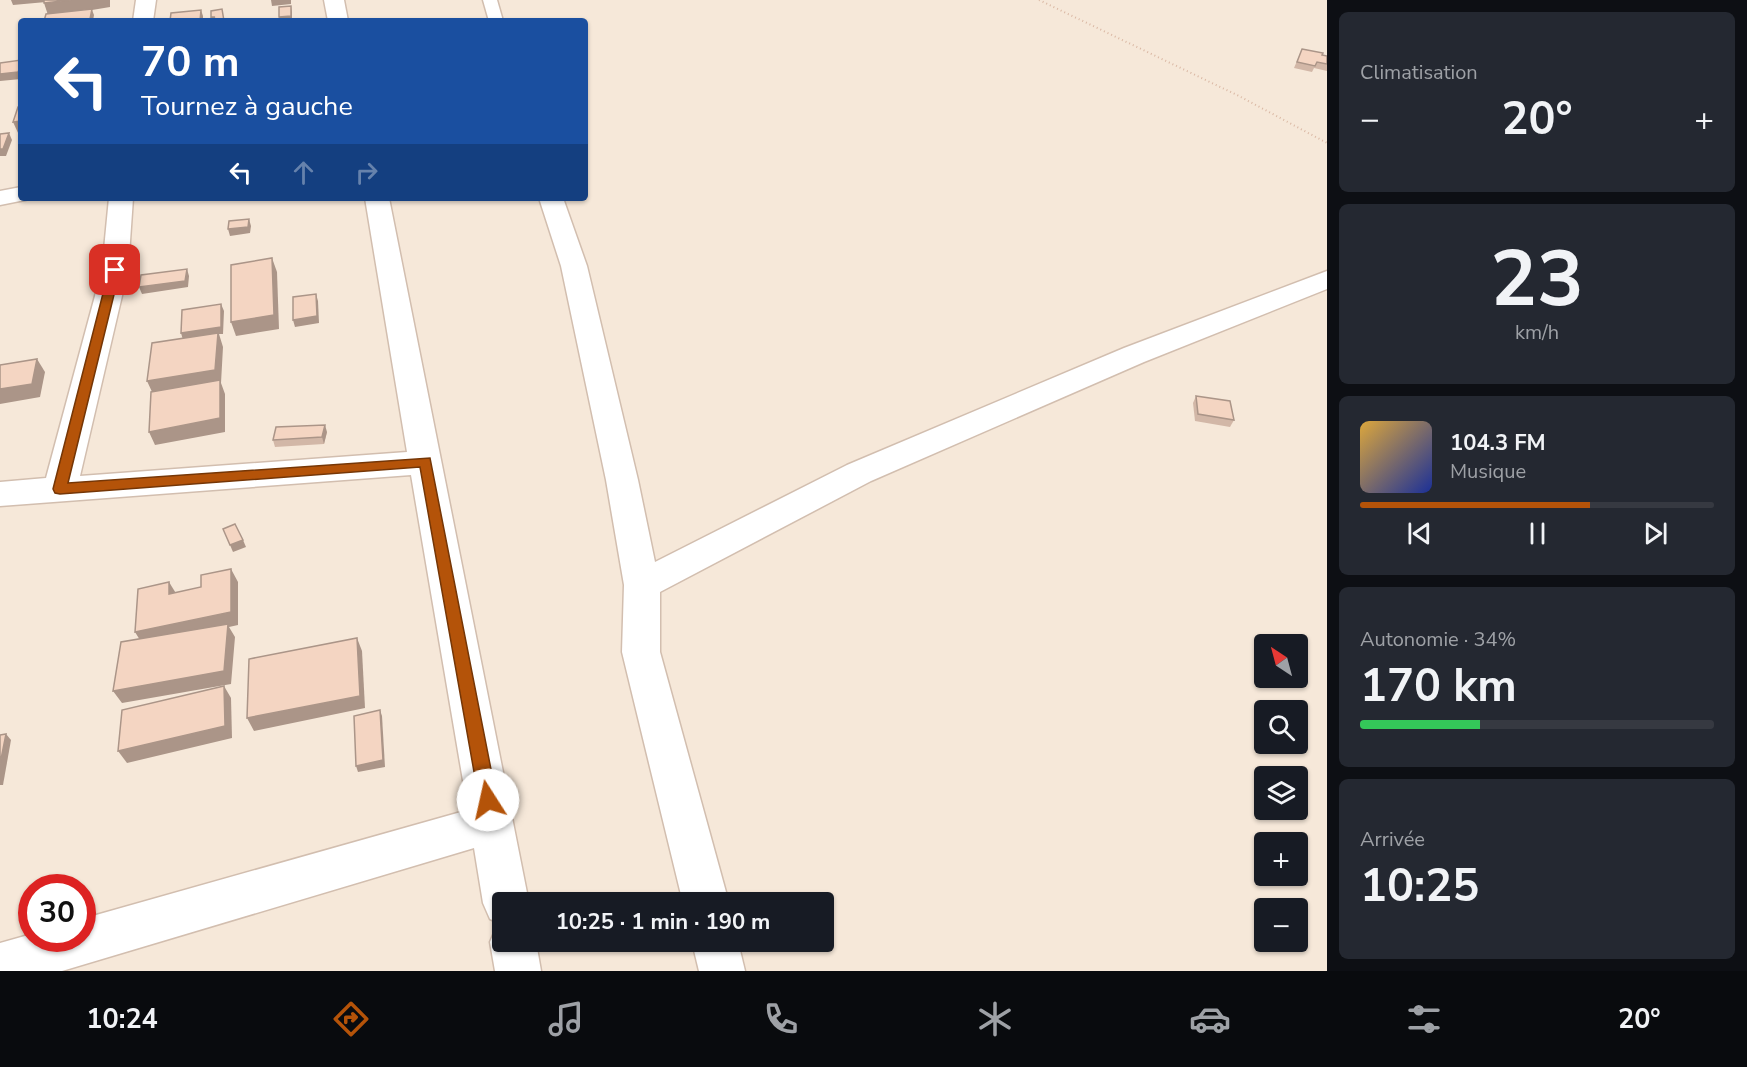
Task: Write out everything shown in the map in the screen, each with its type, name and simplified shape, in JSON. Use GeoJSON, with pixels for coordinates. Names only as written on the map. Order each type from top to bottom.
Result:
{"type":"FeatureCollection","features":[{"type":"Feature","properties":{"kind":"street"},"geometry":{"type":"LineString","coordinates":[[143,18],[146,0]]}},
{"type":"Feature","properties":{"kind":"street"},"geometry":{"type":"LineString","coordinates":[[334,0],[337,18]]}},
{"type":"Feature","properties":{"kind":"street"},"geometry":{"type":"LineString","coordinates":[[0,198],[18,195]]}},
{"type":"Feature","properties":{"kind":"street"},"geometry":{"type":"LineString","coordinates":[[60,489],[115,270],[121,201]]}},
{"type":"Feature","properties":{"kind":"street"},"geometry":{"type":"LineString","coordinates":[[377,201],[504,892]]}},
{"type":"Feature","properties":{"kind":"street"},"geometry":{"type":"LineString","coordinates":[[552,201],[574,266],[622,480],[642,585],[641,652],[703,892]]}},
{"type":"Feature","properties":{"kind":"street"},"geometry":{"type":"LineString","coordinates":[[642,585],[859,473],[1134,355],[1327,279]]}},
{"type":"Feature","properties":{"kind":"street"},"geometry":{"type":"LineString","coordinates":[[0,494],[426,462]]}},
{"type":"Feature","properties":{"kind":"street"},"geometry":{"type":"LineString","coordinates":[[0,966],[492,823]]}},
{"type":"Feature","properties":{"kind":"street"},"geometry":{"type":"LineString","coordinates":[[515,952],[518,971]]}},
{"type":"Feature","properties":{"kind":"street"},"geometry":{"type":"LineString","coordinates":[[717,952],[722,971]]}},
{"type":"Feature","properties":{"kind":"lane"},"geometry":{"type":"LineString","coordinates":[[489,0],[495,18]]}},
{"type":"Feature","properties":{"kind":"path"},"geometry":{"type":"LineString","coordinates":[[1039,0],[1239,96],[1327,143]]}},
{"type":"Feature","properties":{"kind":"shaded area"},"geometry":{"type":"Polygon","coordinates":[[[0,0],[1327,0],[1327,971],[0,971],[0,0]]]}},
{"type":"Feature","properties":{"kind":"building"},"geometry":{"type":"Polygon","coordinates":[[[44,0],[71,0],[44,3],[44,0]]]}},
{"type":"Feature","properties":{"kind":"building"},"geometry":{"type":"Polygon","coordinates":[[[291,6],[291,16],[279,17],[279,7],[291,6]]]}},
{"type":"Feature","properties":{"kind":"building"},"geometry":{"type":"Polygon","coordinates":[[[92,9],[90,18],[45,18],[46,14],[92,9]]]}},
{"type":"Feature","properties":{"kind":"building"},"geometry":{"type":"Polygon","coordinates":[[[222,9],[224,18],[212,18],[215,17],[211,17],[211,11],[222,9]]]}},
{"type":"Feature","properties":{"kind":"building"},"geometry":{"type":"Polygon","coordinates":[[[201,10],[200,18],[170,18],[171,13],[201,10]]]}},
{"type":"Feature","properties":{"kind":"building"},"geometry":{"type":"Polygon","coordinates":[[[1302,49],[1323,53],[1322,55],[1327,56],[1327,64],[1317,62],[1315,66],[1297,62],[1302,49]]]}},
{"type":"Feature","properties":{"kind":"building"},"geometry":{"type":"Polygon","coordinates":[[[18,60],[18,72],[0,74],[0,63],[18,60]]]}},
{"type":"Feature","properties":{"kind":"building"},"geometry":{"type":"Polygon","coordinates":[[[18,107],[18,121],[13,122],[18,107]]]}},
{"type":"Feature","properties":{"kind":"building"},"geometry":{"type":"Polygon","coordinates":[[[9,133],[3,149],[0,149],[0,134],[9,133]]]}},
{"type":"Feature","properties":{"kind":"building"},"geometry":{"type":"Polygon","coordinates":[[[249,219],[248,227],[228,229],[229,221],[249,219]]]}},
{"type":"Feature","properties":{"kind":"building"},"geometry":{"type":"Polygon","coordinates":[[[272,258],[274,315],[231,322],[231,265],[272,258]]]}},
{"type":"Feature","properties":{"kind":"building"},"geometry":{"type":"Polygon","coordinates":[[[187,269],[185,281],[139,287],[141,275],[187,269]]]}},
{"type":"Feature","properties":{"kind":"building"},"geometry":{"type":"Polygon","coordinates":[[[316,294],[317,316],[293,320],[293,297],[316,294]]]}},
{"type":"Feature","properties":{"kind":"building"},"geometry":{"type":"Polygon","coordinates":[[[221,304],[221,327],[181,333],[182,310],[221,304]]]}},
{"type":"Feature","properties":{"kind":"building"},"geometry":{"type":"Polygon","coordinates":[[[218,333],[215,370],[147,381],[152,343],[218,333]]]}},
{"type":"Feature","properties":{"kind":"building"},"geometry":{"type":"Polygon","coordinates":[[[37,359],[32,384],[0,389],[0,365],[37,359]]]}},
{"type":"Feature","properties":{"kind":"building"},"geometry":{"type":"Polygon","coordinates":[[[220,380],[220,418],[149,432],[151,392],[220,380]]]}},
{"type":"Feature","properties":{"kind":"building"},"geometry":{"type":"Polygon","coordinates":[[[1196,396],[1230,401],[1234,420],[1198,414],[1196,396]]]}},
{"type":"Feature","properties":{"kind":"building"},"geometry":{"type":"Polygon","coordinates":[[[325,425],[322,437],[273,440],[276,427],[325,425]]]}},
{"type":"Feature","properties":{"kind":"building"},"geometry":{"type":"Polygon","coordinates":[[[235,524],[243,540],[230,545],[223,529],[235,524]]]}},
{"type":"Feature","properties":{"kind":"building"},"geometry":{"type":"Polygon","coordinates":[[[231,569],[231,612],[135,632],[138,589],[169,582],[169,594],[201,587],[201,575],[231,569]]]}},
{"type":"Feature","properties":{"kind":"building"},"geometry":{"type":"Polygon","coordinates":[[[228,624],[224,671],[113,691],[121,642],[228,624]]]}},
{"type":"Feature","properties":{"kind":"building"},"geometry":{"type":"Polygon","coordinates":[[[357,638],[360,696],[247,718],[249,659],[357,638]]]}},
{"type":"Feature","properties":{"kind":"building"},"geometry":{"type":"Polygon","coordinates":[[[224,686],[225,726],[118,751],[122,710],[224,686]]]}},
{"type":"Feature","properties":{"kind":"building"},"geometry":{"type":"Polygon","coordinates":[[[380,710],[383,760],[356,766],[354,716],[380,710]]]}},
{"type":"Feature","properties":{"kind":"building"},"geometry":{"type":"Polygon","coordinates":[[[6,734],[0,764],[0,735],[6,734]]]}},
{"type":"Feature","properties":{"kind":"route"},"geometry":{"type":"LineString","coordinates":[[115,270],[60,489],[426,462],[488,800]]}}]}
